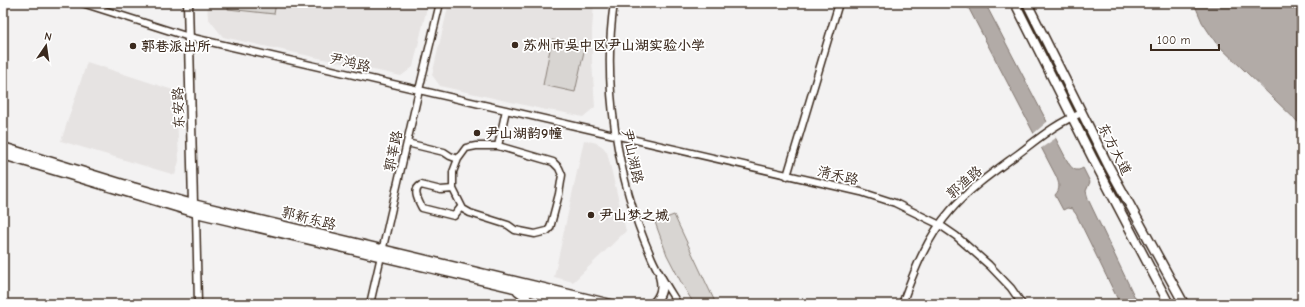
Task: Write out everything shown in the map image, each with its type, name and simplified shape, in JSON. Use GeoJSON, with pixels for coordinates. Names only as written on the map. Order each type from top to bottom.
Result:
{"type":"FeatureCollection","features":[{"type":"Feature","properties":{"kind":"main road","name":"东安路"},"geometry":{"type":"LineString","coordinates":[[188,3],[191,37],[196,207]]}},
{"type":"Feature","properties":{"kind":"main road","name":"东安路"},"geometry":{"type":"LineString","coordinates":[[191,37],[193,3]]}},
{"type":"Feature","properties":{"kind":"main road","name":"东方大道"},"geometry":{"type":"LineString","coordinates":[[1015,3],[1124,220],[1169,304]]}},
{"type":"Feature","properties":{"kind":"main road","name":"东方大道"},"geometry":{"type":"LineString","coordinates":[[1027,3],[1112,172],[1184,304]]}},
{"type":"Feature","properties":{"kind":"main road","name":"郭新东路"},"geometry":{"type":"LineString","coordinates":[[3,147],[196,207]]}},
{"type":"Feature","properties":{"kind":"main road","name":"郭新东路"},"geometry":{"type":"LineString","coordinates":[[3,155],[196,207],[555,298],[611,304]]}},
{"type":"Feature","properties":{"kind":"main road","name":"郭新东路"},"geometry":{"type":"LineString","coordinates":[[382,253],[582,304]]}},
{"type":"Feature","properties":{"kind":"main road"},"geometry":{"type":"LineString","coordinates":[[653,304],[662,290],[660,276]]}},
{"type":"Feature","properties":{"kind":"main road"},"geometry":{"type":"LineString","coordinates":[[512,287],[525,296],[530,304]]}},
{"type":"Feature","properties":{"kind":"street","name":"尹鸿路"},"geometry":{"type":"LineString","coordinates":[[82,3],[191,37],[615,135]]}},
{"type":"Feature","properties":{"kind":"street","name":"郭莘路"},"geometry":{"type":"LineString","coordinates":[[370,304],[440,3]]}},
{"type":"Feature","properties":{"kind":"street","name":"尹山湖路"},"geometry":{"type":"LineString","coordinates":[[614,3],[610,51],[615,135],[635,214],[660,276],[678,304]]}},
{"type":"Feature","properties":{"kind":"street"},"geometry":{"type":"LineString","coordinates":[[787,176],[839,3]]}},
{"type":"Feature","properties":{"kind":"street"},"geometry":{"type":"LineString","coordinates":[[498,146],[506,110]]}},
{"type":"Feature","properties":{"kind":"street","name":"郭渔路"},"geometry":{"type":"LineString","coordinates":[[902,304],[916,266],[929,241],[950,210],[972,189],[1035,141],[1053,128],[1082,113]]}},
{"type":"Feature","properties":{"kind":"street","name":"清禾路"},"geometry":{"type":"LineString","coordinates":[[615,135],[861,192],[895,203],[940,225],[956,236],[989,265],[1011,288],[1022,304]]}},
{"type":"Feature","properties":{"kind":"street"},"geometry":{"type":"LineString","coordinates":[[407,143],[444,152],[458,159]]}},
{"type":"Feature","properties":{"kind":"street"},"geometry":{"type":"LineString","coordinates":[[476,146],[498,146],[553,162],[559,168],[562,175],[558,200],[550,228],[547,231],[535,234],[515,230],[508,225],[470,213],[461,207],[453,189],[453,172],[458,159],[466,148],[476,146]]}},
{"type":"Feature","properties":{"kind":"street"},"geometry":{"type":"LineString","coordinates":[[453,189],[441,190],[421,185],[418,187],[416,192],[422,208],[454,216],[461,207]]}},
{"type":"Feature","properties":{"kind":"street","name":"东安路"},"geometry":{"type":"LineString","coordinates":[[196,207],[198,304]]}},
{"type":"Feature","properties":{"kind":"shaded area"},"geometry":{"type":"Polygon","coordinates":[[[207,3],[428,3],[413,67],[401,76],[223,37],[208,18],[207,3]]]}},
{"type":"Feature","properties":{"kind":"shaded area"},"geometry":{"type":"Polygon","coordinates":[[[229,3],[276,3],[274,14],[228,9],[229,3]]]}},
{"type":"Feature","properties":{"kind":"shaded area","name":"苏州市吴中区尹山湖实验小学"},"geometry":{"type":"Polygon","coordinates":[[[449,3],[594,3],[592,61],[595,107],[583,117],[440,86],[432,75],[449,3]]]}},
{"type":"Feature","properties":{"kind":"shaded area"},"geometry":{"type":"Polygon","coordinates":[[[966,3],[985,3],[1069,164],[1075,170],[1083,168],[1090,182],[1086,191],[1088,199],[1138,304],[1120,304],[1076,214],[1072,209],[1067,208],[1063,210],[1055,195],[1059,186],[1056,176],[966,3]]]}},
{"type":"Feature","properties":{"kind":"shaded area"},"geometry":{"type":"Polygon","coordinates":[[[1194,3],[1302,3],[1302,126],[1216,43],[1202,22],[1194,3]]]}},
{"type":"Feature","properties":{"kind":"shaded area"},"geometry":{"type":"Polygon","coordinates":[[[552,39],[585,47],[575,92],[543,85],[552,39]]]}},
{"type":"Feature","properties":{"kind":"shaded area"},"geometry":{"type":"Polygon","coordinates":[[[87,62],[176,91],[179,161],[175,175],[61,141],[87,62]]]}},
{"type":"Feature","properties":{"kind":"shaded area","name":"尹山梦之城"},"geometry":{"type":"Polygon","coordinates":[[[584,140],[597,143],[607,152],[626,231],[573,282],[554,277],[584,140]]]}},
{"type":"Feature","properties":{"kind":"shaded area"},"geometry":{"type":"Polygon","coordinates":[[[674,215],[716,304],[694,304],[667,255],[655,222],[674,215]]]}},
{"type":"Feature","properties":{"kind":"pier"},"geometry":{"type":"Polygon","coordinates":[[[1048,121],[1056,138],[1040,149],[1032,135],[1048,121]]]}},
{"type":"Feature","properties":{"kind":"place","name":"苏州市吴中区尹山湖实验小学"},"geometry":{"type":"Point","coordinates":[515,45]}},
{"type":"Feature","properties":{"kind":"place","name":"郭巷派出所"},"geometry":{"type":"Point","coordinates":[133,46]}},
{"type":"Feature","properties":{"kind":"place","name":"尹山湖韵9幢"},"geometry":{"type":"Point","coordinates":[477,133]}},
{"type":"Feature","properties":{"kind":"place","name":"尹山梦之城"},"geometry":{"type":"Point","coordinates":[591,215]}}]}
